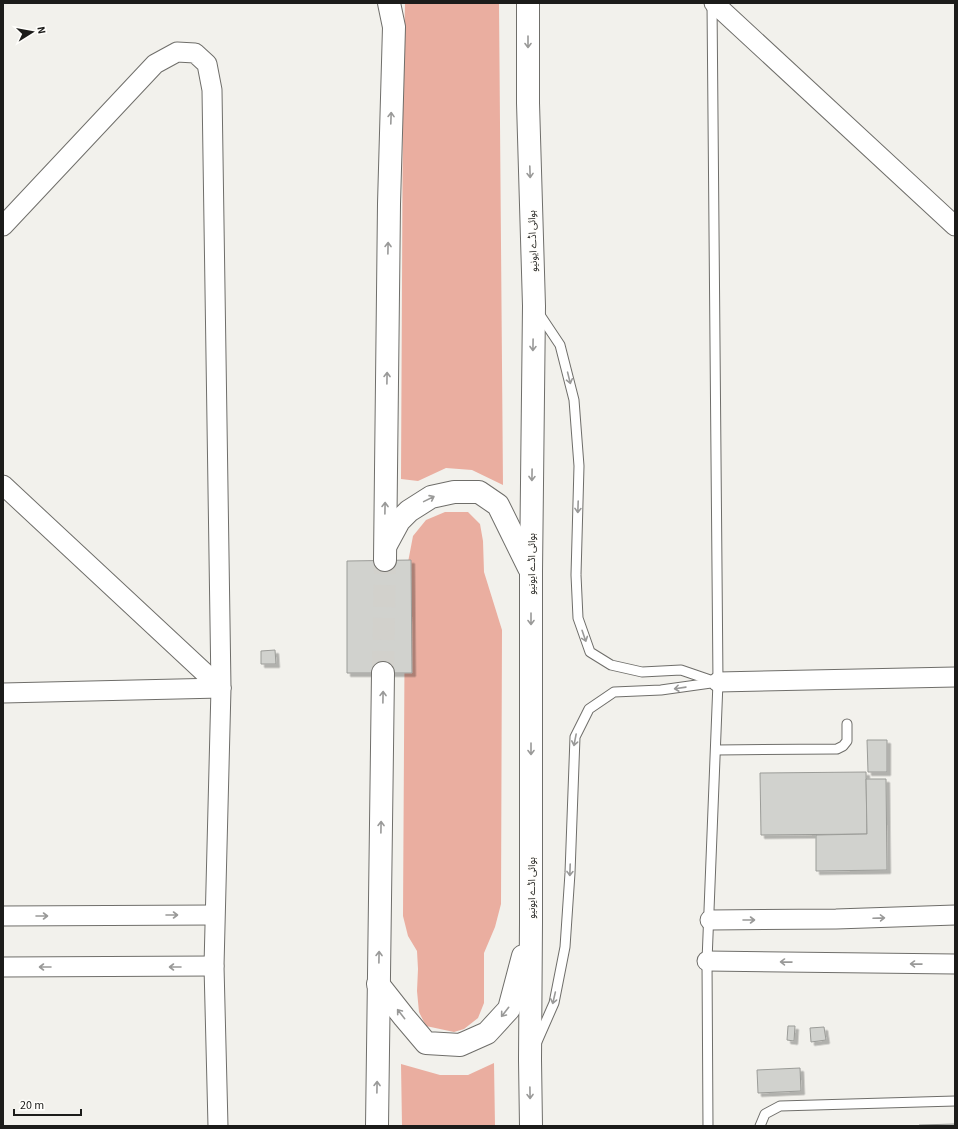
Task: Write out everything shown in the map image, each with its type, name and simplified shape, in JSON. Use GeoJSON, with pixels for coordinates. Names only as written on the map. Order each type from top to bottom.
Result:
{"type":"FeatureCollection","features":[{"type":"Feature","properties":{"kind":"main road"},"geometry":{"type":"LineString","coordinates":[[389,3],[394,27],[388,204],[385,553],[399,521],[409,511],[431,496],[454,492],[479,492],[498,505],[531,572]]}},
{"type":"Feature","properties":{"kind":"main road","name":"ہوائی اڈے ایونیو"},"geometry":{"type":"LineString","coordinates":[[528,3],[528,103],[534,306],[531,572],[531,1126]]}},
{"type":"Feature","properties":{"kind":"main road"},"geometry":{"type":"LineString","coordinates":[[377,1126],[383,673]]}},
{"type":"Feature","properties":{"kind":"main road"},"geometry":{"type":"LineString","coordinates":[[378,984],[426,1043],[460,1045],[487,1034],[509,1009],[531,922]]}},
{"type":"Feature","properties":{"kind":"street"},"geometry":{"type":"LineString","coordinates":[[713,3],[955,226]]}},
{"type":"Feature","properties":{"kind":"street"},"geometry":{"type":"LineString","coordinates":[[3,226],[155,64],[177,52],[194,53],[207,64],[212,98],[221,688],[214,915],[218,1126]]}},
{"type":"Feature","properties":{"kind":"street"},"geometry":{"type":"LineString","coordinates":[[3,485],[221,688]]}},
{"type":"Feature","properties":{"kind":"street"},"geometry":{"type":"LineString","coordinates":[[718,682],[955,677]]}},
{"type":"Feature","properties":{"kind":"street"},"geometry":{"type":"LineString","coordinates":[[3,693],[221,688]]}},
{"type":"Feature","properties":{"kind":"street"},"geometry":{"type":"LineString","coordinates":[[3,916],[214,915]]}},
{"type":"Feature","properties":{"kind":"street"},"geometry":{"type":"LineString","coordinates":[[710,920],[836,919],[955,915]]}},
{"type":"Feature","properties":{"kind":"street"},"geometry":{"type":"LineString","coordinates":[[707,961],[955,964]]}},
{"type":"Feature","properties":{"kind":"street"},"geometry":{"type":"LineString","coordinates":[[3,967],[214,966]]}},
{"type":"Feature","properties":{"kind":"lane"},"geometry":{"type":"LineString","coordinates":[[708,1126],[707,961],[710,920],[718,682],[713,3]]}},
{"type":"Feature","properties":{"kind":"lane"},"geometry":{"type":"LineString","coordinates":[[534,306],[560,345],[574,400],[579,466],[576,575],[578,618],[590,652],[611,664],[642,672],[680,670],[718,682]]}},
{"type":"Feature","properties":{"kind":"lane"},"geometry":{"type":"LineString","coordinates":[[530,1060],[554,1003],[564,947],[570,873],[574,737],[589,709],[614,692],[661,690],[718,682]]}},
{"type":"Feature","properties":{"kind":"lane"},"geometry":{"type":"LineString","coordinates":[[716,750],[837,749],[843,746],[847,741],[847,724]]}},
{"type":"Feature","properties":{"kind":"lane"},"geometry":{"type":"LineString","coordinates":[[760,1126],[765,1114],[780,1106],[955,1101]]}},
{"type":"Feature","properties":{"kind":"shaded area"},"geometry":{"type":"Polygon","coordinates":[[[405,3],[499,3],[503,485],[472,470],[446,468],[418,481],[401,479],[403,87],[405,3]]]}},
{"type":"Feature","properties":{"kind":"shaded area"},"geometry":{"type":"Polygon","coordinates":[[[445,512],[468,512],[480,524],[483,541],[484,572],[502,630],[501,904],[495,927],[484,953],[484,1003],[478,1018],[464,1029],[454,1032],[426,1026],[419,1012],[417,991],[417,951],[408,936],[403,916],[405,578],[413,536],[426,520],[445,512]]]}},
{"type":"Feature","properties":{"kind":"shaded area"},"geometry":{"type":"Polygon","coordinates":[[[494,1063],[495,1126],[402,1126],[401,1064],[440,1075],[468,1075],[494,1063]]]}},
{"type":"Feature","properties":{"kind":"building"},"geometry":{"type":"Polygon","coordinates":[[[411,560],[412,673],[347,673],[347,561],[411,560]]]}},
{"type":"Feature","properties":{"kind":"building"},"geometry":{"type":"Polygon","coordinates":[[[275,650],[276,664],[261,664],[261,651],[275,650]]]}},
{"type":"Feature","properties":{"kind":"building"},"geometry":{"type":"Polygon","coordinates":[[[867,740],[887,740],[887,772],[868,772],[867,740]]]}},
{"type":"Feature","properties":{"kind":"building"},"geometry":{"type":"Polygon","coordinates":[[[866,772],[867,834],[761,835],[760,773],[866,772]]]}},
{"type":"Feature","properties":{"kind":"building"},"geometry":{"type":"Polygon","coordinates":[[[866,779],[886,779],[887,870],[816,871],[816,835],[867,834],[866,779]]]}},
{"type":"Feature","properties":{"kind":"building"},"geometry":{"type":"Polygon","coordinates":[[[788,1026],[795,1026],[794,1041],[787,1040],[788,1026]]]}},
{"type":"Feature","properties":{"kind":"building"},"geometry":{"type":"Polygon","coordinates":[[[824,1027],[826,1040],[811,1042],[810,1028],[824,1027]]]}},
{"type":"Feature","properties":{"kind":"building"},"geometry":{"type":"Polygon","coordinates":[[[800,1068],[801,1091],[758,1093],[757,1070],[800,1068]]]}},
{"type":"Feature","properties":{"kind":"building"},"geometry":{"type":"Polygon","coordinates":[[[955,1124],[955,1126],[919,1126],[919,1125],[955,1124]]]}},
{"type":"Feature","properties":{"kind":"tunnel"},"geometry":{"type":"LineString","coordinates":[[383,673],[385,560]]}}]}
